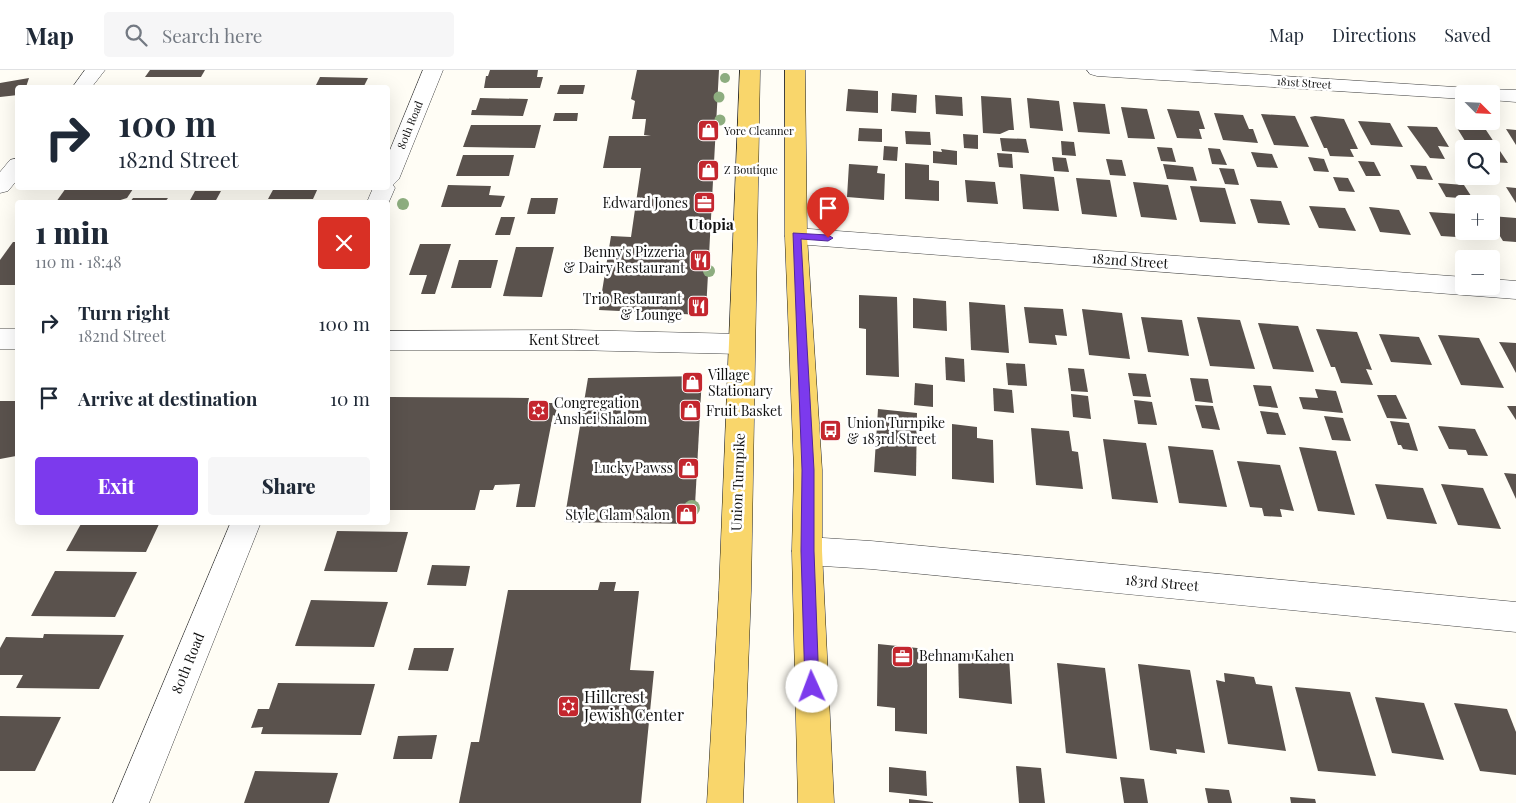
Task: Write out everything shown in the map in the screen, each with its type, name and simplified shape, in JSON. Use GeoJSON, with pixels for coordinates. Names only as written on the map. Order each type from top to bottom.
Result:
{"type":"FeatureCollection","features":[{"type":"Feature","properties":{"kind":"main road","name":"Union Turnpike"},"geometry":{"type":"LineString","coordinates":[[725,803],[735,591],[750,70]]}},
{"type":"Feature","properties":{"kind":"main road"},"geometry":{"type":"LineString","coordinates":[[794,70],[796,236],[808,470],[808,551],[816,803]]}},
{"type":"Feature","properties":{"kind":"street"},"geometry":{"type":"LineString","coordinates":[[82,85],[95,70]]}},
{"type":"Feature","properties":{"kind":"street","name":"80th Road"},"geometry":{"type":"LineString","coordinates":[[390,174],[432,70]]}},
{"type":"Feature","properties":{"kind":"street","name":"181st Street"},"geometry":{"type":"LineString","coordinates":[[1097,70],[1455,92]]}},
{"type":"Feature","properties":{"kind":"street"},"geometry":{"type":"LineString","coordinates":[[1500,95],[1516,96]]}},
{"type":"Feature","properties":{"kind":"street"},"geometry":{"type":"LineString","coordinates":[[0,186],[15,168]]}},
{"type":"Feature","properties":{"kind":"street","name":"182nd Street"},"geometry":{"type":"LineString","coordinates":[[796,236],[1455,285]]}},
{"type":"Feature","properties":{"kind":"street"},"geometry":{"type":"LineString","coordinates":[[1500,289],[1516,290]]}},
{"type":"Feature","properties":{"kind":"street"},"geometry":{"type":"LineString","coordinates":[[0,339],[15,339]]}},
{"type":"Feature","properties":{"kind":"street","name":"Kent Street"},"geometry":{"type":"LineString","coordinates":[[390,340],[574,340],[741,344]]}},
{"type":"Feature","properties":{"kind":"street","name":"80th Road"},"geometry":{"type":"LineString","coordinates":[[131,803],[245,525]]}},
{"type":"Feature","properties":{"kind":"street","name":"183rd Street"},"geometry":{"type":"LineString","coordinates":[[808,551],[871,555],[1516,617]]}},
{"type":"Feature","properties":{"kind":"building"},"geometry":{"type":"Polygon","coordinates":[[[150,70],[205,70],[201,77],[145,77],[150,70]]]}},
{"type":"Feature","properties":{"kind":"building"},"geometry":{"type":"Polygon","coordinates":[[[490,70],[538,70],[537,77],[543,77],[540,88],[484,88],[486,76],[488,76],[490,70]]]}},
{"type":"Feature","properties":{"kind":"building"},"geometry":{"type":"Polygon","coordinates":[[[637,70],[719,70],[706,311],[703,315],[599,310],[611,236],[631,237],[641,168],[603,168],[609,136],[651,136],[644,135],[646,119],[632,119],[635,101],[631,99],[637,70]]]}},
{"type":"Feature","properties":{"kind":"building"},"geometry":{"type":"Polygon","coordinates":[[[320,77],[368,78],[364,85],[316,85],[320,77]]]}},
{"type":"Feature","properties":{"kind":"building"},"geometry":{"type":"Polygon","coordinates":[[[29,78],[27,85],[15,85],[15,95],[0,97],[0,83],[29,78]]]}},
{"type":"Feature","properties":{"kind":"building"},"geometry":{"type":"Polygon","coordinates":[[[560,85],[585,85],[583,94],[557,94],[560,85]]]}},
{"type":"Feature","properties":{"kind":"building"},"geometry":{"type":"Polygon","coordinates":[[[848,89],[878,91],[878,113],[846,111],[848,89]]]}},
{"type":"Feature","properties":{"kind":"building"},"geometry":{"type":"Polygon","coordinates":[[[892,93],[917,95],[916,113],[891,111],[892,93]]]}},
{"type":"Feature","properties":{"kind":"building"},"geometry":{"type":"Polygon","coordinates":[[[935,95],[962,97],[963,116],[936,114],[935,95]]]}},
{"type":"Feature","properties":{"kind":"building"},"geometry":{"type":"Polygon","coordinates":[[[981,96],[1011,98],[1014,130],[1000,134],[983,133],[981,96]]]}},
{"type":"Feature","properties":{"kind":"building"},"geometry":{"type":"Polygon","coordinates":[[[480,98],[528,99],[523,116],[471,115],[472,110],[476,110],[480,98]]]}},
{"type":"Feature","properties":{"kind":"building"},"geometry":{"type":"Polygon","coordinates":[[[1027,98],[1059,101],[1063,131],[1030,128],[1027,98]]]}},
{"type":"Feature","properties":{"kind":"building"},"geometry":{"type":"Polygon","coordinates":[[[1073,102],[1105,104],[1110,134],[1078,132],[1073,102]]]}},
{"type":"Feature","properties":{"kind":"building"},"geometry":{"type":"Polygon","coordinates":[[[1121,107],[1147,109],[1155,139],[1128,138],[1121,107]]]}},
{"type":"Feature","properties":{"kind":"building"},"geometry":{"type":"Polygon","coordinates":[[[1167,109],[1199,111],[1205,129],[1199,129],[1202,139],[1177,138],[1167,109]]]}},
{"type":"Feature","properties":{"kind":"building"},"geometry":{"type":"Polygon","coordinates":[[[555,113],[578,113],[577,121],[553,121],[555,113]]]}},
{"type":"Feature","properties":{"kind":"building"},"geometry":{"type":"Polygon","coordinates":[[[1214,113],[1243,115],[1249,129],[1253,129],[1258,143],[1223,140],[1214,113]]]}},
{"type":"Feature","properties":{"kind":"building"},"geometry":{"type":"Polygon","coordinates":[[[1261,114],[1295,116],[1309,147],[1274,145],[1261,114]]]}},
{"type":"Feature","properties":{"kind":"building"},"geometry":{"type":"Polygon","coordinates":[[[1310,117],[1344,119],[1358,149],[1350,149],[1354,157],[1330,156],[1327,148],[1324,148],[1310,117]]]}},
{"type":"Feature","properties":{"kind":"building"},"geometry":{"type":"Polygon","coordinates":[[[1358,121],[1390,123],[1403,147],[1371,145],[1358,121]]]}},
{"type":"Feature","properties":{"kind":"building"},"geometry":{"type":"Polygon","coordinates":[[[471,125],[541,125],[535,148],[463,147],[471,125]]]}},
{"type":"Feature","properties":{"kind":"building"},"geometry":{"type":"Polygon","coordinates":[[[1407,126],[1437,127],[1449,147],[1438,146],[1445,159],[1430,158],[1407,126]]]}},
{"type":"Feature","properties":{"kind":"building"},"geometry":{"type":"Polygon","coordinates":[[[859,128],[882,129],[882,142],[858,141],[859,128]]]}},
{"type":"Feature","properties":{"kind":"building"},"geometry":{"type":"Polygon","coordinates":[[[1506,129],[1516,130],[1516,145],[1506,129]]]}},
{"type":"Feature","properties":{"kind":"building"},"geometry":{"type":"Polygon","coordinates":[[[1458,130],[1486,130],[1493,140],[1464,140],[1458,130]]]}},
{"type":"Feature","properties":{"kind":"building"},"geometry":{"type":"Polygon","coordinates":[[[905,131],[930,132],[931,145],[906,144],[905,131]]]}},
{"type":"Feature","properties":{"kind":"building"},"geometry":{"type":"Polygon","coordinates":[[[963,134],[978,135],[978,149],[964,148],[963,134]]]}},
{"type":"Feature","properties":{"kind":"building"},"geometry":{"type":"Polygon","coordinates":[[[1000,138],[1026,139],[1029,153],[1002,151],[1000,138]]]}},
{"type":"Feature","properties":{"kind":"building"},"geometry":{"type":"Polygon","coordinates":[[[1061,141],[1074,142],[1076,156],[1062,155],[1061,141]]]}},
{"type":"Feature","properties":{"kind":"building"},"geometry":{"type":"Polygon","coordinates":[[[884,146],[898,147],[897,161],[883,160],[884,146]]]}},
{"type":"Feature","properties":{"kind":"building"},"geometry":{"type":"Polygon","coordinates":[[[1157,147],[1172,148],[1176,162],[1161,161],[1157,147]]]}},
{"type":"Feature","properties":{"kind":"building"},"geometry":{"type":"Polygon","coordinates":[[[1208,148],[1220,149],[1227,165],[1212,164],[1208,148]]]}},
{"type":"Feature","properties":{"kind":"building"},"geometry":{"type":"Polygon","coordinates":[[[941,149],[957,151],[957,165],[933,163],[933,151],[942,152],[941,149]]]}},
{"type":"Feature","properties":{"kind":"building"},"geometry":{"type":"Polygon","coordinates":[[[1500,151],[1508,163],[1500,163],[1500,151]]]}},
{"type":"Feature","properties":{"kind":"building"},"geometry":{"type":"Polygon","coordinates":[[[1251,152],[1272,154],[1278,168],[1257,167],[1251,152]]]}},
{"type":"Feature","properties":{"kind":"building"},"geometry":{"type":"Polygon","coordinates":[[[997,153],[1012,154],[1013,168],[999,167],[997,153]]]}},
{"type":"Feature","properties":{"kind":"building"},"geometry":{"type":"Polygon","coordinates":[[[463,155],[514,155],[509,176],[456,176],[463,155]]]}},
{"type":"Feature","properties":{"kind":"building"},"geometry":{"type":"Polygon","coordinates":[[[1052,157],[1066,158],[1069,172],[1054,171],[1052,157]]]}},
{"type":"Feature","properties":{"kind":"building"},"geometry":{"type":"Polygon","coordinates":[[[1308,157],[1324,159],[1329,172],[1314,171],[1308,157]]]}},
{"type":"Feature","properties":{"kind":"building"},"geometry":{"type":"Polygon","coordinates":[[[1106,159],[1122,160],[1126,176],[1110,175],[1106,159]]]}},
{"type":"Feature","properties":{"kind":"building"},"geometry":{"type":"Polygon","coordinates":[[[1358,161],[1374,162],[1381,176],[1366,176],[1358,161]]]}},
{"type":"Feature","properties":{"kind":"building"},"geometry":{"type":"Polygon","coordinates":[[[905,163],[929,165],[929,180],[939,181],[939,201],[905,199],[905,163]]]}},
{"type":"Feature","properties":{"kind":"building"},"geometry":{"type":"Polygon","coordinates":[[[849,164],[878,166],[877,173],[885,174],[884,200],[847,197],[849,164]]]}},
{"type":"Feature","properties":{"kind":"building"},"geometry":{"type":"Polygon","coordinates":[[[1163,164],[1193,167],[1197,181],[1167,179],[1163,164]]]}},
{"type":"Feature","properties":{"kind":"building"},"geometry":{"type":"Polygon","coordinates":[[[1410,165],[1426,166],[1433,180],[1417,179],[1410,165]]]}},
{"type":"Feature","properties":{"kind":"building"},"geometry":{"type":"Polygon","coordinates":[[[1219,168],[1234,169],[1239,185],[1225,184],[1219,168]]]}},
{"type":"Feature","properties":{"kind":"building"},"geometry":{"type":"Polygon","coordinates":[[[1020,174],[1054,177],[1059,211],[1023,209],[1020,174]]]}},
{"type":"Feature","properties":{"kind":"building"},"geometry":{"type":"Polygon","coordinates":[[[1333,177],[1348,178],[1355,192],[1339,191],[1333,177]]]}},
{"type":"Feature","properties":{"kind":"building"},"geometry":{"type":"Polygon","coordinates":[[[1076,178],[1110,180],[1117,217],[1082,214],[1076,178]]]}},
{"type":"Feature","properties":{"kind":"building"},"geometry":{"type":"Polygon","coordinates":[[[965,180],[995,182],[998,204],[967,202],[965,180]]]}},
{"type":"Feature","properties":{"kind":"building"},"geometry":{"type":"Polygon","coordinates":[[[1133,182],[1168,185],[1177,220],[1141,217],[1133,182]]]}},
{"type":"Feature","properties":{"kind":"building"},"geometry":{"type":"Polygon","coordinates":[[[1438,183],[1464,185],[1470,195],[1455,195],[1455,198],[1446,197],[1438,183]]]}},
{"type":"Feature","properties":{"kind":"building"},"geometry":{"type":"Polygon","coordinates":[[[448,185],[491,186],[489,195],[505,196],[501,207],[441,207],[448,185]]]}},
{"type":"Feature","properties":{"kind":"building"},"geometry":{"type":"Polygon","coordinates":[[[1190,186],[1225,188],[1236,224],[1200,222],[1190,186]]]}},
{"type":"Feature","properties":{"kind":"building"},"geometry":{"type":"Polygon","coordinates":[[[1506,187],[1516,188],[1516,203],[1506,187]]]}},
{"type":"Feature","properties":{"kind":"building"},"geometry":{"type":"Polygon","coordinates":[[[65,190],[132,190],[127,198],[120,200],[57,200],[65,190]]]}},
{"type":"Feature","properties":{"kind":"building"},"geometry":{"type":"Polygon","coordinates":[[[273,190],[317,190],[313,199],[268,199],[273,190]]]}},
{"type":"Feature","properties":{"kind":"building"},"geometry":{"type":"Polygon","coordinates":[[[195,191],[221,191],[216,200],[190,200],[195,191]]]}},
{"type":"Feature","properties":{"kind":"building"},"geometry":{"type":"Polygon","coordinates":[[[133,198],[168,198],[166,200],[132,200],[133,198]]]}},
{"type":"Feature","properties":{"kind":"building"},"geometry":{"type":"Polygon","coordinates":[[[531,198],[558,198],[555,214],[527,214],[531,198]]]}},
{"type":"Feature","properties":{"kind":"building"},"geometry":{"type":"Polygon","coordinates":[[[1250,199],[1281,201],[1290,225],[1258,223],[1250,199]]]}},
{"type":"Feature","properties":{"kind":"building"},"geometry":{"type":"Polygon","coordinates":[[[1309,206],[1345,208],[1356,231],[1319,228],[1309,206]]]}},
{"type":"Feature","properties":{"kind":"building"},"geometry":{"type":"Polygon","coordinates":[[[1369,207],[1399,210],[1411,235],[1380,232],[1369,207]]]}},
{"type":"Feature","properties":{"kind":"building"},"geometry":{"type":"Polygon","coordinates":[[[1429,212],[1455,214],[1455,237],[1441,236],[1429,212]]]}},
{"type":"Feature","properties":{"kind":"building"},"geometry":{"type":"Polygon","coordinates":[[[501,217],[515,217],[510,235],[495,235],[501,217]]]}},
{"type":"Feature","properties":{"kind":"building"},"geometry":{"type":"Polygon","coordinates":[[[1500,217],[1516,218],[1516,242],[1503,241],[1500,236],[1500,217]]]}},
{"type":"Feature","properties":{"kind":"building"},"geometry":{"type":"Polygon","coordinates":[[[13,242],[15,242],[15,285],[0,285],[0,260],[13,242]]]}},
{"type":"Feature","properties":{"kind":"building"},"geometry":{"type":"Polygon","coordinates":[[[420,244],[451,244],[435,294],[421,294],[427,275],[409,275],[420,244]]]}},
{"type":"Feature","properties":{"kind":"building"},"geometry":{"type":"Polygon","coordinates":[[[516,247],[554,247],[542,297],[503,296],[516,247]]]}},
{"type":"Feature","properties":{"kind":"building"},"geometry":{"type":"Polygon","coordinates":[[[459,260],[498,260],[491,288],[451,288],[459,260]]]}},
{"type":"Feature","properties":{"kind":"building"},"geometry":{"type":"Polygon","coordinates":[[[859,295],[897,297],[899,377],[866,375],[866,329],[859,328],[859,295]]]}},
{"type":"Feature","properties":{"kind":"building"},"geometry":{"type":"Polygon","coordinates":[[[913,298],[946,301],[947,331],[913,328],[913,298]]]}},
{"type":"Feature","properties":{"kind":"building"},"geometry":{"type":"Polygon","coordinates":[[[969,302],[1005,305],[1009,353],[971,350],[969,302]]]}},
{"type":"Feature","properties":{"kind":"building"},"geometry":{"type":"Polygon","coordinates":[[[1024,307],[1063,309],[1067,336],[1055,335],[1057,345],[1029,343],[1024,307]]]}},
{"type":"Feature","properties":{"kind":"building"},"geometry":{"type":"Polygon","coordinates":[[[1082,309],[1122,313],[1130,359],[1089,355],[1082,309]]]}},
{"type":"Feature","properties":{"kind":"building"},"geometry":{"type":"Polygon","coordinates":[[[1141,317],[1182,320],[1189,356],[1148,352],[1141,317]]]}},
{"type":"Feature","properties":{"kind":"building"},"geometry":{"type":"Polygon","coordinates":[[[1197,317],[1240,320],[1255,369],[1210,366],[1197,317]]]}},
{"type":"Feature","properties":{"kind":"building"},"geometry":{"type":"Polygon","coordinates":[[[1258,323],[1298,326],[1314,372],[1273,369],[1258,323]]]}},
{"type":"Feature","properties":{"kind":"building"},"geometry":{"type":"Polygon","coordinates":[[[1316,329],[1357,332],[1372,370],[1366,369],[1373,385],[1341,383],[1335,367],[1331,367],[1316,329]]]}},
{"type":"Feature","properties":{"kind":"building"},"geometry":{"type":"Polygon","coordinates":[[[1379,334],[1419,337],[1432,365],[1391,362],[1379,334]]]}},
{"type":"Feature","properties":{"kind":"building"},"geometry":{"type":"Polygon","coordinates":[[[1438,335],[1479,338],[1504,388],[1461,385],[1438,335]]]}},
{"type":"Feature","properties":{"kind":"building"},"geometry":{"type":"Polygon","coordinates":[[[1499,342],[1516,343],[1516,373],[1502,347],[1499,342]]]}},
{"type":"Feature","properties":{"kind":"building"},"geometry":{"type":"Polygon","coordinates":[[[945,357],[964,359],[965,382],[946,380],[945,357]]]}},
{"type":"Feature","properties":{"kind":"building"},"geometry":{"type":"Polygon","coordinates":[[[1006,363],[1025,364],[1027,386],[1008,385],[1006,363]]]}},
{"type":"Feature","properties":{"kind":"building"},"geometry":{"type":"Polygon","coordinates":[[[1068,368],[1084,369],[1088,392],[1071,391],[1068,368]]]}},
{"type":"Feature","properties":{"kind":"building"},"geometry":{"type":"Polygon","coordinates":[[[1128,373],[1146,374],[1151,397],[1133,396],[1128,373]]]}},
{"type":"Feature","properties":{"kind":"building"},"geometry":{"type":"Polygon","coordinates":[[[702,376],[694,524],[564,522],[588,378],[702,376]]]}},
{"type":"Feature","properties":{"kind":"building"},"geometry":{"type":"Polygon","coordinates":[[[1190,378],[1208,379],[1213,403],[1195,401],[1190,378]]]}},
{"type":"Feature","properties":{"kind":"building"},"geometry":{"type":"Polygon","coordinates":[[[915,383],[933,385],[933,407],[914,405],[915,383]]]}},
{"type":"Feature","properties":{"kind":"building"},"geometry":{"type":"Polygon","coordinates":[[[1253,385],[1271,386],[1278,408],[1259,406],[1253,385]]]}},
{"type":"Feature","properties":{"kind":"building"},"geometry":{"type":"Polygon","coordinates":[[[993,388],[1012,390],[1014,413],[994,411],[993,388]]]}},
{"type":"Feature","properties":{"kind":"building"},"geometry":{"type":"Polygon","coordinates":[[[1315,389],[1336,391],[1343,413],[1303,409],[1299,397],[1318,398],[1315,389]]]}},
{"type":"Feature","properties":{"kind":"building"},"geometry":{"type":"Polygon","coordinates":[[[1071,394],[1088,396],[1091,419],[1073,417],[1071,394]]]}},
{"type":"Feature","properties":{"kind":"building"},"geometry":{"type":"Polygon","coordinates":[[[1377,395],[1396,395],[1407,419],[1387,418],[1377,395]]]}},
{"type":"Feature","properties":{"kind":"building"},"geometry":{"type":"Polygon","coordinates":[[[390,397],[529,398],[528,403],[558,403],[555,416],[553,415],[535,507],[516,507],[520,484],[495,485],[493,490],[480,490],[475,510],[390,510],[390,397]]]}},
{"type":"Feature","properties":{"kind":"building"},"geometry":{"type":"Polygon","coordinates":[[[1134,400],[1152,402],[1157,425],[1138,424],[1134,400]]]}},
{"type":"Feature","properties":{"kind":"building"},"geometry":{"type":"Polygon","coordinates":[[[0,401],[15,401],[15,456],[0,459],[0,401]]]}},
{"type":"Feature","properties":{"kind":"building"},"geometry":{"type":"Polygon","coordinates":[[[1195,405],[1213,406],[1220,430],[1202,428],[1195,405]]]}},
{"type":"Feature","properties":{"kind":"building"},"geometry":{"type":"Polygon","coordinates":[[[1507,406],[1516,406],[1516,420],[1507,406]]]}},
{"type":"Feature","properties":{"kind":"building"},"geometry":{"type":"Polygon","coordinates":[[[878,409],[917,413],[916,476],[874,472],[878,409]]]}},
{"type":"Feature","properties":{"kind":"building"},"geometry":{"type":"Polygon","coordinates":[[[1260,411],[1278,413],[1286,435],[1267,434],[1260,411]]]}},
{"type":"Feature","properties":{"kind":"building"},"geometry":{"type":"Polygon","coordinates":[[[1324,416],[1343,418],[1351,441],[1332,440],[1324,416]]]}},
{"type":"Feature","properties":{"kind":"building"},"geometry":{"type":"Polygon","coordinates":[[[1390,421],[1409,423],[1418,451],[1403,449],[1401,445],[1398,445],[1390,421]]]}},
{"type":"Feature","properties":{"kind":"building"},"geometry":{"type":"Polygon","coordinates":[[[952,424],[977,427],[977,438],[993,440],[994,483],[952,479],[952,424]]]}},
{"type":"Feature","properties":{"kind":"building"},"geometry":{"type":"Polygon","coordinates":[[[1438,426],[1475,429],[1488,456],[1468,455],[1466,450],[1449,449],[1438,426]]]}},
{"type":"Feature","properties":{"kind":"building"},"geometry":{"type":"Polygon","coordinates":[[[1031,428],[1069,431],[1072,451],[1078,452],[1083,489],[1036,485],[1031,428]]]}},
{"type":"Feature","properties":{"kind":"building"},"geometry":{"type":"Polygon","coordinates":[[[1103,439],[1146,443],[1158,503],[1112,499],[1103,439]]]}},
{"type":"Feature","properties":{"kind":"building"},"geometry":{"type":"Polygon","coordinates":[[[1168,446],[1213,450],[1227,507],[1179,503],[1168,446]]]}},
{"type":"Feature","properties":{"kind":"building"},"geometry":{"type":"Polygon","coordinates":[[[1299,447],[1336,451],[1355,515],[1318,511],[1299,447]]]}},
{"type":"Feature","properties":{"kind":"building"},"geometry":{"type":"Polygon","coordinates":[[[1237,461],[1280,465],[1294,511],[1280,509],[1282,517],[1264,516],[1262,508],[1250,507],[1237,461]]]}},
{"type":"Feature","properties":{"kind":"building"},"geometry":{"type":"Polygon","coordinates":[[[1504,473],[1516,474],[1516,499],[1504,473]]]}},
{"type":"Feature","properties":{"kind":"building"},"geometry":{"type":"Polygon","coordinates":[[[1375,484],[1423,488],[1437,524],[1387,519],[1375,484]]]}},
{"type":"Feature","properties":{"kind":"building"},"geometry":{"type":"Polygon","coordinates":[[[1441,484],[1483,488],[1501,529],[1458,525],[1441,484]]]}},
{"type":"Feature","properties":{"kind":"building"},"geometry":{"type":"Polygon","coordinates":[[[80,525],[159,525],[146,552],[66,551],[80,525]]]}},
{"type":"Feature","properties":{"kind":"building"},"geometry":{"type":"Polygon","coordinates":[[[337,531],[408,532],[397,572],[324,571],[337,531]]]}},
{"type":"Feature","properties":{"kind":"building"},"geometry":{"type":"Polygon","coordinates":[[[432,565],[470,566],[466,586],[427,585],[432,565]]]}},
{"type":"Feature","properties":{"kind":"building"},"geometry":{"type":"Polygon","coordinates":[[[55,571],[137,572],[115,617],[31,616],[55,571]]]}},
{"type":"Feature","properties":{"kind":"building","name":"Hillcrest Jewish Center"},"geometry":{"type":"Polygon","coordinates":[[[600,582],[616,582],[614,591],[639,591],[630,670],[654,671],[641,803],[459,803],[471,742],[479,742],[508,590],[598,590],[600,582]]]}},
{"type":"Feature","properties":{"kind":"building"},"geometry":{"type":"Polygon","coordinates":[[[311,600],[388,602],[374,647],[295,646],[311,600]]]}},
{"type":"Feature","properties":{"kind":"building"},"geometry":{"type":"Polygon","coordinates":[[[44,634],[124,635],[99,689],[16,688],[23,675],[0,675],[0,648],[6,637],[43,638],[44,634]]]}},
{"type":"Feature","properties":{"kind":"building"},"geometry":{"type":"Polygon","coordinates":[[[878,644],[927,649],[927,734],[895,731],[895,708],[877,706],[878,644]]]}},
{"type":"Feature","properties":{"kind":"building"},"geometry":{"type":"Polygon","coordinates":[[[414,648],[454,648],[448,671],[408,670],[414,648]]]}},
{"type":"Feature","properties":{"kind":"building"},"geometry":{"type":"Polygon","coordinates":[[[958,652],[1009,657],[1012,704],[959,698],[958,652]]]}},
{"type":"Feature","properties":{"kind":"building"},"geometry":{"type":"Polygon","coordinates":[[[1057,663],[1105,668],[1117,759],[1066,753],[1057,663]]]}},
{"type":"Feature","properties":{"kind":"building"},"geometry":{"type":"Polygon","coordinates":[[[1138,664],[1190,670],[1205,753],[1176,749],[1177,754],[1150,750],[1138,664]]]}},
{"type":"Feature","properties":{"kind":"building"},"geometry":{"type":"Polygon","coordinates":[[[1224,673],[1254,677],[1256,684],[1272,686],[1286,751],[1228,744],[1216,680],[1225,682],[1224,673]]]}},
{"type":"Feature","properties":{"kind":"building"},"geometry":{"type":"Polygon","coordinates":[[[278,683],[375,684],[361,735],[261,734],[263,727],[251,728],[258,709],[269,709],[278,683]]]}},
{"type":"Feature","properties":{"kind":"building"},"geometry":{"type":"Polygon","coordinates":[[[1295,687],[1350,692],[1376,776],[1318,771],[1295,687]]]}},
{"type":"Feature","properties":{"kind":"building"},"geometry":{"type":"Polygon","coordinates":[[[1375,697],[1424,703],[1444,760],[1392,753],[1375,697]]]}},
{"type":"Feature","properties":{"kind":"building"},"geometry":{"type":"Polygon","coordinates":[[[1454,703],[1507,709],[1516,732],[1516,775],[1480,771],[1454,703]]]}},
{"type":"Feature","properties":{"kind":"building"},"geometry":{"type":"Polygon","coordinates":[[[0,716],[61,717],[35,771],[0,771],[0,716]]]}},
{"type":"Feature","properties":{"kind":"building"},"geometry":{"type":"Polygon","coordinates":[[[437,735],[432,759],[393,759],[398,736],[437,735]]]}},
{"type":"Feature","properties":{"kind":"building"},"geometry":{"type":"Polygon","coordinates":[[[1016,766],[1041,768],[1045,803],[1019,803],[1016,766]]]}},
{"type":"Feature","properties":{"kind":"building"},"geometry":{"type":"Polygon","coordinates":[[[889,767],[926,771],[927,796],[889,792],[889,767]]]}},
{"type":"Feature","properties":{"kind":"building"},"geometry":{"type":"Polygon","coordinates":[[[255,771],[338,773],[329,803],[244,803],[255,771]]]}},
{"type":"Feature","properties":{"kind":"building"},"geometry":{"type":"Polygon","coordinates":[[[1120,777],[1144,779],[1148,803],[1124,803],[1120,777]]]}},
{"type":"Feature","properties":{"kind":"building"},"geometry":{"type":"Polygon","coordinates":[[[1205,788],[1229,790],[1232,803],[1208,803],[1205,788]]]}},
{"type":"Feature","properties":{"kind":"building"},"geometry":{"type":"Polygon","coordinates":[[[1290,797],[1315,799],[1316,803],[1291,803],[1290,797]]]}},
{"type":"Feature","properties":{"kind":"building"},"geometry":{"type":"Polygon","coordinates":[[[909,799],[933,802],[933,803],[909,803],[909,799]]]}},
{"type":"Feature","properties":{"kind":"place","name":"Yore Cleanner"},"geometry":{"type":"Point","coordinates":[708,131]}},
{"type":"Feature","properties":{"kind":"place","name":"Z Boutique"},"geometry":{"type":"Point","coordinates":[708,170]}},
{"type":"Feature","properties":{"kind":"place","name":"Edward Jones"},"geometry":{"type":"Point","coordinates":[704,203]}},
{"type":"Feature","properties":{"kind":"place","name":"Benny's Pizzeria & Dairy Restaurant"},"geometry":{"type":"Point","coordinates":[701,260]}},
{"type":"Feature","properties":{"kind":"place","name":"Trio Restaurant & Lounge"},"geometry":{"type":"Point","coordinates":[698,307]}},
{"type":"Feature","properties":{"kind":"place","name":"Village Stationary"},"geometry":{"type":"Point","coordinates":[692,383]}},
{"type":"Feature","properties":{"kind":"place","name":"Congregation Anshei Shalom"},"geometry":{"type":"Point","coordinates":[538,411]}},
{"type":"Feature","properties":{"kind":"place","name":"Fruit Basket"},"geometry":{"type":"Point","coordinates":[690,411]}},
{"type":"Feature","properties":{"kind":"place","name":"Union Turnpike & 183rd Street"},"geometry":{"type":"Point","coordinates":[831,431]}},
{"type":"Feature","properties":{"kind":"place","name":"Lucky Pawss"},"geometry":{"type":"Point","coordinates":[689,468]}},
{"type":"Feature","properties":{"kind":"place","name":"Style Glam Salon"},"geometry":{"type":"Point","coordinates":[686,515]}},
{"type":"Feature","properties":{"kind":"place","name":"Behnam Kahen"},"geometry":{"type":"Point","coordinates":[903,656]}},
{"type":"Feature","properties":{"kind":"place","name":"Hillcrest Jewish Center"},"geometry":{"type":"Point","coordinates":[568,706]}},
{"type":"Feature","properties":{"kind":"district","name":"Utopia"},"geometry":{"type":"Point","coordinates":[711,225]}},
{"type":"Feature","properties":{"kind":"route"},"geometry":{"type":"LineString","coordinates":[[812,687],[808,470],[796,236],[828,238]]}}]}
